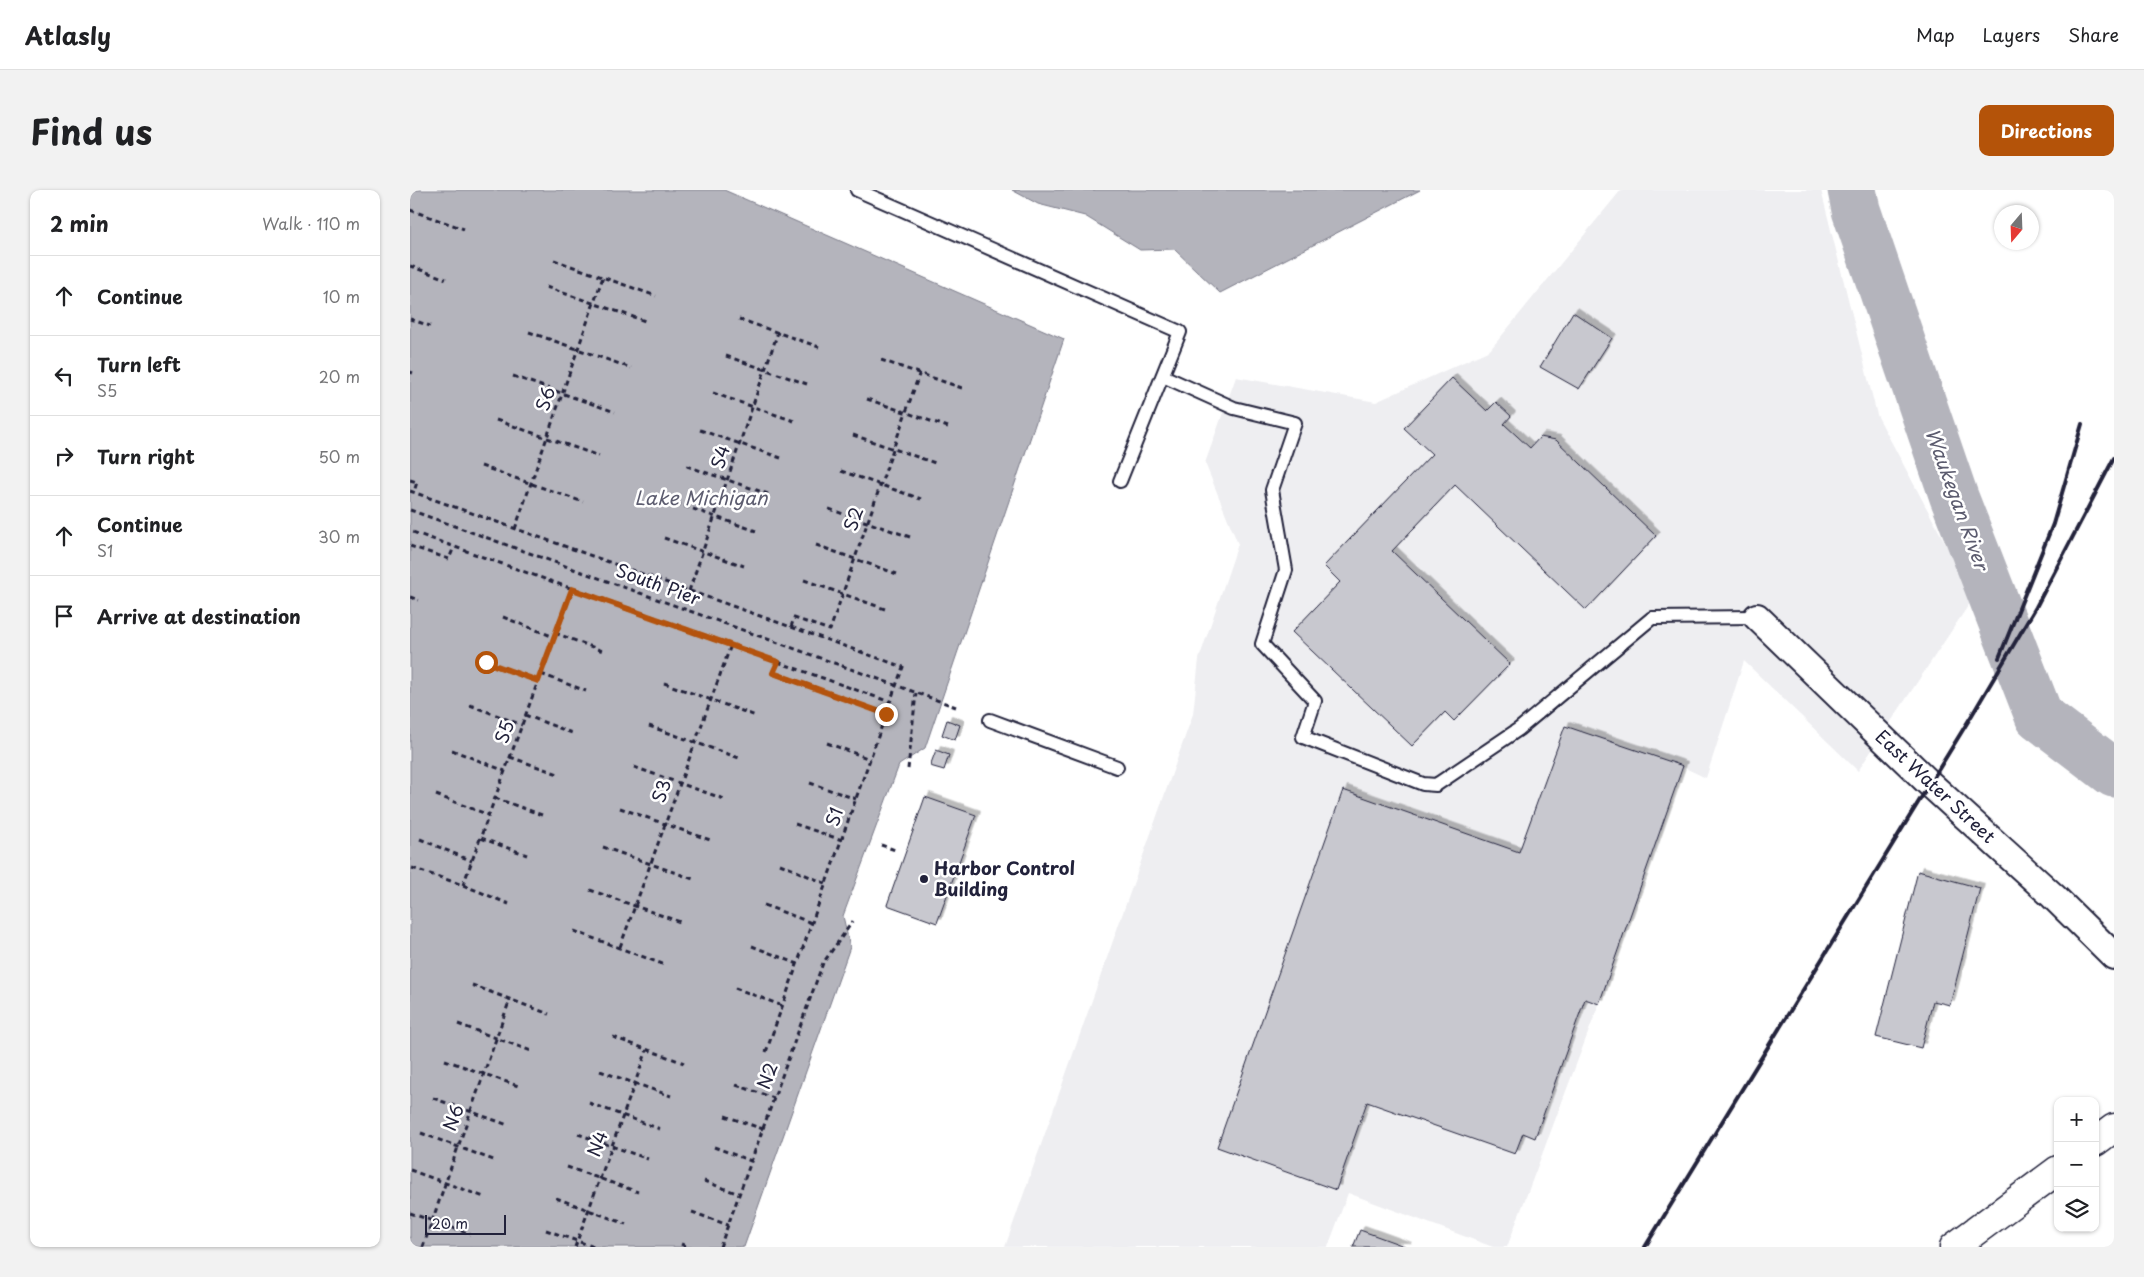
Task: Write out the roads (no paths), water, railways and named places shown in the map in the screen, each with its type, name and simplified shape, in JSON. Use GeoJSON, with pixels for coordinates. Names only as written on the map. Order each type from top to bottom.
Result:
{"type":"FeatureCollection","features":[{"type":"Feature","properties":{"kind":"street","name":"East Water Street"},"geometry":{"type":"LineString","coordinates":[[1757,617],[1930,784],[2053,896],[2114,956]]}},
{"type":"Feature","properties":{"kind":"street"},"geometry":{"type":"LineString","coordinates":[[2099,1139],[2114,1128]]}},
{"type":"Feature","properties":{"kind":"street"},"geometry":{"type":"LineString","coordinates":[[1954,1247],[2054,1173]]}},
{"type":"Feature","properties":{"kind":"lane"},"geometry":{"type":"LineString","coordinates":[[857,190],[1180,332],[1120,480]]}},
{"type":"Feature","properties":{"kind":"lane"},"geometry":{"type":"LineString","coordinates":[[1163,376],[1234,408],[1295,423],[1272,490],[1286,570],[1262,644],[1315,702],[1303,738],[1423,784],[1436,785],[1518,729],[1652,618],[1757,617]]}},
{"type":"Feature","properties":{"kind":"lane"},"geometry":{"type":"LineString","coordinates":[[990,720],[1117,767]]}},
{"type":"Feature","properties":{"kind":"water","name":"Lake Michigan"},"geometry":{"type":"Polygon","coordinates":[[[410,190],[724,190],[1064,339],[925,748],[899,765],[843,916],[850,947],[744,1247],[410,1247],[410,190]]]}},
{"type":"Feature","properties":{"kind":"water"},"geometry":{"type":"Polygon","coordinates":[[[1012,190],[1420,190],[1220,293],[1174,249],[1140,250],[1085,216],[1038,204],[1012,190]]]}},
{"type":"Feature","properties":{"kind":"waterway","name":"Waukegan River"},"geometry":{"type":"LineString","coordinates":[[1852,190],[1856,210],[1954,497],[2039,716],[2114,773]]}},
{"type":"Feature","properties":{"kind":"railway"},"geometry":{"type":"LineString","coordinates":[[1999,658],[2053,524],[2082,424]]}},
{"type":"Feature","properties":{"kind":"railway"},"geometry":{"type":"LineString","coordinates":[[1645,1247],[1972,715],[2036,607],[2114,458]]}},
{"type":"Feature","properties":{"kind":"place","name":"Harbor Control Building"},"geometry":{"type":"Point","coordinates":[924,879]}}]}
